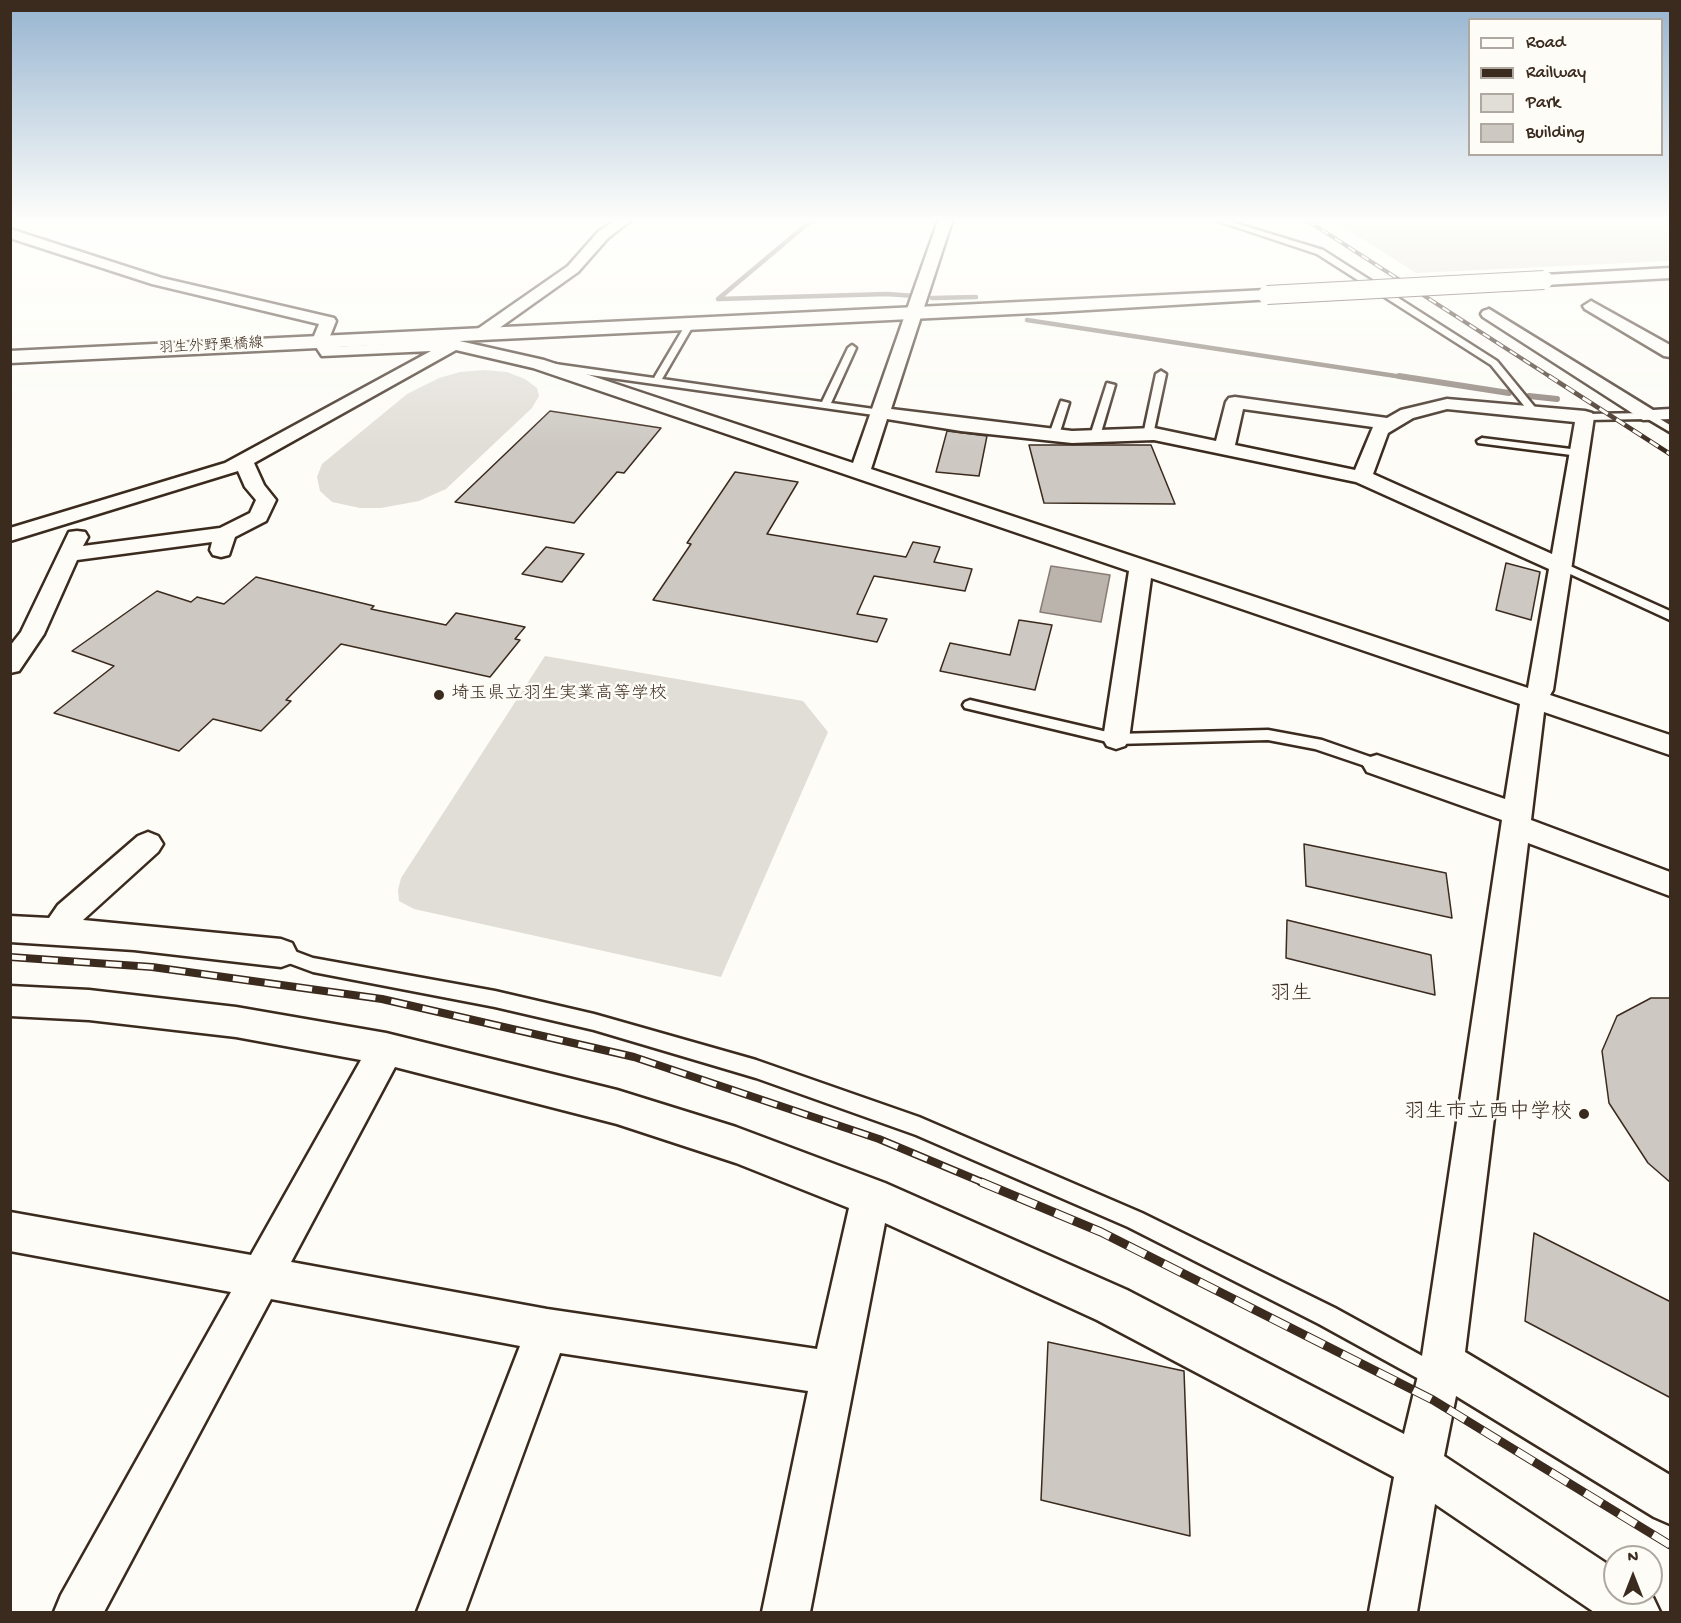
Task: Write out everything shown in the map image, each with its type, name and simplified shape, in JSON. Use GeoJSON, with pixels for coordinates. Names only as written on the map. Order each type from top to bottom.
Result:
{"type":"FeatureCollection","features":[{"type":"Feature","properties":{"kind":"main road","name":"羽生外野栗橋線"},"geometry":{"type":"LineString","coordinates":[[10,357],[1235,297]]}},
{"type":"Feature","properties":{"kind":"street"},"geometry":{"type":"LineString","coordinates":[[221,297],[328,321],[320,341],[328,352],[455,345],[545,366],[1671,745]]}},
{"type":"Feature","properties":{"kind":"street"},"geometry":{"type":"LineString","coordinates":[[482,333],[534,297]]}},
{"type":"Feature","properties":{"kind":"street"},"geometry":{"type":"LineString","coordinates":[[860,473],[921,297]]}},
{"type":"Feature","properties":{"kind":"street"},"geometry":{"type":"LineString","coordinates":[[1591,306],[1663,343],[1671,352]]}},
{"type":"Feature","properties":{"kind":"street"},"geometry":{"type":"LineString","coordinates":[[1489,314],[1650,416],[1671,414]]}},
{"type":"Feature","properties":{"kind":"street"},"geometry":{"type":"LineString","coordinates":[[10,535],[232,467],[455,345]]}},
{"type":"Feature","properties":{"kind":"street"},"geometry":{"type":"LineString","coordinates":[[1224,449],[1235,402],[1389,424]]}},
{"type":"Feature","properties":{"kind":"street"},"geometry":{"type":"LineString","coordinates":[[1362,477],[1380,430],[1407,414],[1447,404],[1585,417],[1540,690],[1533,700],[1440,1370],[1419,1466],[1393,1612]]}},
{"type":"Feature","properties":{"kind":"street"},"geometry":{"type":"LineString","coordinates":[[881,413],[1053,435],[1148,435],[1362,477],[1559,565]]}},
{"type":"Feature","properties":{"kind":"street"},"geometry":{"type":"LineString","coordinates":[[69,555],[223,542],[259,517],[266,500],[255,487],[244,460]]}},
{"type":"Feature","properties":{"kind":"street"},"geometry":{"type":"LineString","coordinates":[[10,665],[32,634],[83,524],[83,514]]}},
{"type":"Feature","properties":{"kind":"street"},"geometry":{"type":"LineString","coordinates":[[1116,739],[1141,568]]}},
{"type":"Feature","properties":{"kind":"street"},"geometry":{"type":"LineString","coordinates":[[1377,765],[1671,884]]}},
{"type":"Feature","properties":{"kind":"street"},"geometry":{"type":"LineString","coordinates":[[58,931],[69,914],[148,844]]}},
{"type":"Feature","properties":{"kind":"street"},"geometry":{"type":"LineString","coordinates":[[10,929],[212,944],[281,953]]}},
{"type":"Feature","properties":{"kind":"street"},"geometry":{"type":"LineString","coordinates":[[10,1001],[88,1005],[236,1022],[386,1049],[617,1107],[736,1145],[871,1197],[1112,1305],[1419,1466],[1636,1612]]}},
{"type":"Feature","properties":{"kind":"street"},"geometry":{"type":"LineString","coordinates":[[78,1612],[386,1049]]}},
{"type":"Feature","properties":{"kind":"street"},"geometry":{"type":"LineString","coordinates":[[786,1612],[833,1372],[871,1197]]}},
{"type":"Feature","properties":{"kind":"street"},"geometry":{"type":"LineString","coordinates":[[10,1232],[547,1330],[833,1372]]}},
{"type":"Feature","properties":{"kind":"street"},"geometry":{"type":"LineString","coordinates":[[441,1612],[547,1330]]}},
{"type":"Feature","properties":{"kind":"street"},"geometry":{"type":"LineString","coordinates":[[1440,1370],[1671,1501]]}},
{"type":"Feature","properties":{"kind":"lane"},"geometry":{"type":"LineString","coordinates":[[1390,297],[1494,363],[1533,411]]}},
{"type":"Feature","properties":{"kind":"lane"},"geometry":{"type":"LineString","coordinates":[[657,380],[690,324]]}},
{"type":"Feature","properties":{"kind":"lane"},"geometry":{"type":"LineString","coordinates":[[825,405],[852,348]]}},
{"type":"Feature","properties":{"kind":"lane"},"geometry":{"type":"LineString","coordinates":[[545,366],[881,413]]}},
{"type":"Feature","properties":{"kind":"lane"},"geometry":{"type":"LineString","coordinates":[[1148,435],[1161,374]]}},
{"type":"Feature","properties":{"kind":"lane"},"geometry":{"type":"LineString","coordinates":[[1095,436],[1110,385]]}},
{"type":"Feature","properties":{"kind":"lane"},"geometry":{"type":"LineString","coordinates":[[1053,435],[1064,403]]}},
{"type":"Feature","properties":{"kind":"lane"},"geometry":{"type":"LineString","coordinates":[[1585,417],[1650,416],[1671,429]]}},
{"type":"Feature","properties":{"kind":"lane"},"geometry":{"type":"LineString","coordinates":[[1482,441],[1579,453]]}},
{"type":"Feature","properties":{"kind":"lane"},"geometry":{"type":"LineString","coordinates":[[1559,565],[1671,616]]}},
{"type":"Feature","properties":{"kind":"lane"},"geometry":{"type":"LineString","coordinates":[[970,705],[1116,739],[1268,735],[1317,744],[1377,765]]}},
{"type":"Feature","properties":{"kind":"lane"},"geometry":{"type":"LineString","coordinates":[[281,953],[313,965],[495,999],[594,1022],[756,1069],[920,1126],[1135,1220],[1440,1370]]}},
{"type":"Feature","properties":{"kind":"green space"},"geometry":{"type":"Polygon","coordinates":[[[484,370],[507,372],[525,379],[537,388],[539,396],[532,408],[446,489],[419,501],[381,508],[360,508],[332,502],[320,491],[317,477],[322,464],[407,394],[439,378],[460,372],[484,370]]]}},
{"type":"Feature","properties":{"kind":"green space"},"geometry":{"type":"Polygon","coordinates":[[[545,656],[803,701],[828,732],[721,977],[414,909],[399,901],[398,890],[401,878],[545,656]]]}},
{"type":"Feature","properties":{"kind":"shaded area"},"geometry":{"type":"Polygon","coordinates":[[[1051,566],[1110,575],[1101,622],[1040,612],[1051,566]]]}},
{"type":"Feature","properties":{"kind":"building"},"geometry":{"type":"Polygon","coordinates":[[[550,411],[661,428],[624,473],[617,472],[574,523],[455,502],[550,411]]]}},
{"type":"Feature","properties":{"kind":"building"},"geometry":{"type":"Polygon","coordinates":[[[947,431],[987,436],[979,476],[936,472],[947,431]]]}},
{"type":"Feature","properties":{"kind":"building"},"geometry":{"type":"Polygon","coordinates":[[[1029,445],[1151,445],[1175,504],[1044,503],[1029,445]]]}},
{"type":"Feature","properties":{"kind":"building"},"geometry":{"type":"Polygon","coordinates":[[[735,472],[798,482],[767,534],[906,557],[913,542],[940,547],[934,562],[972,569],[965,591],[874,576],[857,614],[887,619],[877,642],[653,600],[691,544],[687,543],[735,472]]]}},
{"type":"Feature","properties":{"kind":"building"},"geometry":{"type":"Polygon","coordinates":[[[546,547],[584,554],[562,582],[522,574],[546,547]]]}},
{"type":"Feature","properties":{"kind":"building"},"geometry":{"type":"Polygon","coordinates":[[[1506,563],[1540,572],[1531,620],[1496,610],[1506,563]]]}},
{"type":"Feature","properties":{"kind":"building"},"geometry":{"type":"Polygon","coordinates":[[[256,577],[374,606],[371,609],[446,625],[456,613],[525,627],[515,639],[520,640],[490,677],[341,644],[286,700],[291,701],[261,731],[213,719],[179,751],[54,713],[114,666],[72,651],[157,591],[191,602],[197,597],[224,604],[256,577]]]}},
{"type":"Feature","properties":{"kind":"building"},"geometry":{"type":"Polygon","coordinates":[[[1019,620],[1052,625],[1035,690],[940,671],[950,643],[1010,655],[1019,620]]]}},
{"type":"Feature","properties":{"kind":"building"},"geometry":{"type":"Polygon","coordinates":[[[1304,844],[1446,873],[1452,918],[1306,886],[1304,844]]]}},
{"type":"Feature","properties":{"kind":"building"},"geometry":{"type":"Polygon","coordinates":[[[1287,920],[1431,955],[1435,995],[1286,958],[1287,920]]]}},
{"type":"Feature","properties":{"kind":"building"},"geometry":{"type":"Polygon","coordinates":[[[1651,998],[1671,998],[1671,1183],[1648,1163],[1609,1103],[1602,1051],[1617,1016],[1651,998]]]}},
{"type":"Feature","properties":{"kind":"building"},"geometry":{"type":"Polygon","coordinates":[[[1534,1233],[1671,1302],[1671,1398],[1525,1321],[1534,1233]]]}},
{"type":"Feature","properties":{"kind":"building"},"geometry":{"type":"Polygon","coordinates":[[[1048,1342],[1184,1371],[1190,1536],[1041,1500],[1048,1342]]]}},
{"type":"Feature","properties":{"kind":"waterway"},"geometry":{"type":"LineString","coordinates":[[721,297],[718,299],[794,297]]}},
{"type":"Feature","properties":{"kind":"waterway"},"geometry":{"type":"LineString","coordinates":[[932,298],[976,297]]}},
{"type":"Feature","properties":{"kind":"waterway"},"geometry":{"type":"LineString","coordinates":[[1027,320],[1409,378]]}},
{"type":"Feature","properties":{"kind":"waterway"},"geometry":{"type":"LineString","coordinates":[[1399,376],[1509,393]]}},
{"type":"Feature","properties":{"kind":"waterway"},"geometry":{"type":"LineString","coordinates":[[1529,396],[1557,399]]}},
{"type":"Feature","properties":{"kind":"railway"},"geometry":{"type":"LineString","coordinates":[[1426,297],[1552,378]]}},
{"type":"Feature","properties":{"kind":"railway"},"geometry":{"type":"LineString","coordinates":[[1549,376],[1670,454]]}},
{"type":"Feature","properties":{"kind":"railway"},"geometry":{"type":"LineString","coordinates":[[10,957],[152,967],[382,999],[634,1057],[879,1139],[984,1183]]}},
{"type":"Feature","properties":{"kind":"railway"},"geometry":{"type":"LineString","coordinates":[[981,1182],[1101,1232],[1433,1400],[1670,1545]]}},
{"type":"Feature","properties":{"kind":"place","name":"埼玉県立羽生実業高等学校"},"geometry":{"type":"Point","coordinates":[439,695]}},
{"type":"Feature","properties":{"kind":"place","name":"羽生市立西中学校"},"geometry":{"type":"Point","coordinates":[1584,1114]}},
{"type":"Feature","properties":{"kind":"district","name":"羽生"},"geometry":{"type":"Point","coordinates":[1291,996]}}]}
